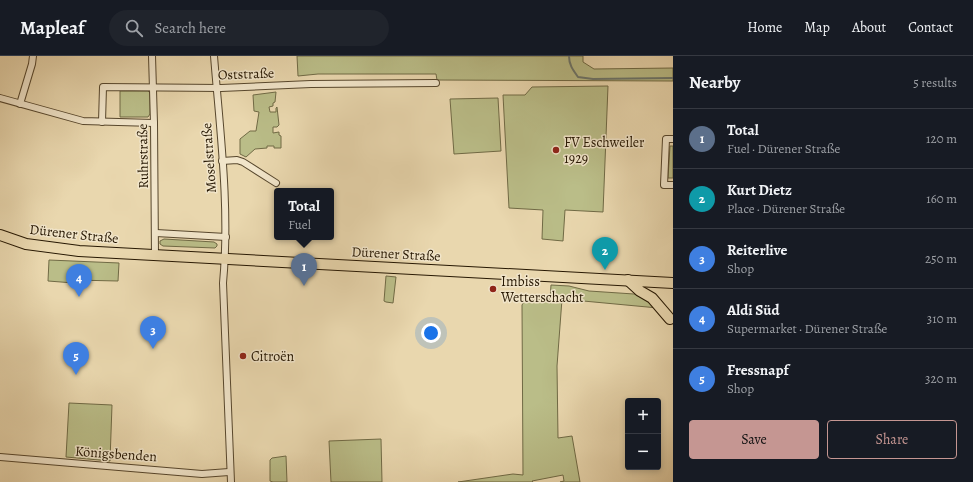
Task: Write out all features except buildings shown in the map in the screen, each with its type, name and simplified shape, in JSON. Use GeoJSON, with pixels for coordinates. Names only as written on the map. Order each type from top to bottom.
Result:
{"type":"FeatureCollection","features":[{"type":"Feature","properties":{"kind":"main road","name":"Dürener Straße"},"geometry":{"type":"LineString","coordinates":[[0,235],[26,244],[44,248],[79,251],[673,282]]}},
{"type":"Feature","properties":{"kind":"main road"},"geometry":{"type":"LineString","coordinates":[[628,280],[640,291],[652,298],[670,319]]}},
{"type":"Feature","properties":{"kind":"street"},"geometry":{"type":"LineString","coordinates":[[20,104],[33,56]]}},
{"type":"Feature","properties":{"kind":"street","name":"Ruhrstraße"},"geometry":{"type":"LineString","coordinates":[[152,56],[156,233],[155,256]]}},
{"type":"Feature","properties":{"kind":"street","name":"Moselstraße"},"geometry":{"type":"LineString","coordinates":[[214,56],[222,161],[226,237],[225,259]]}},
{"type":"Feature","properties":{"kind":"street","name":"Oststraße"},"geometry":{"type":"LineString","coordinates":[[102,122],[103,87],[217,88],[311,84],[436,83]]}},
{"type":"Feature","properties":{"kind":"street"},"geometry":{"type":"LineString","coordinates":[[0,98],[84,121],[154,123]]}},
{"type":"Feature","properties":{"kind":"street"},"geometry":{"type":"LineString","coordinates":[[673,139],[666,139],[664,185],[673,185]]}},
{"type":"Feature","properties":{"kind":"street"},"geometry":{"type":"LineString","coordinates":[[222,161],[236,160],[243,162],[276,183]]}},
{"type":"Feature","properties":{"kind":"street"},"geometry":{"type":"LineString","coordinates":[[156,233],[226,237]]}},
{"type":"Feature","properties":{"kind":"street"},"geometry":{"type":"LineString","coordinates":[[225,259],[223,283],[230,482]]}},
{"type":"Feature","properties":{"kind":"street","name":"Königsbenden"},"geometry":{"type":"LineString","coordinates":[[0,457],[202,474],[230,472]]}},
{"type":"Feature","properties":{"kind":"green space"},"geometry":{"type":"Polygon","coordinates":[[[297,56],[583,56],[583,62],[594,69],[673,68],[673,81],[437,80],[436,74],[318,74],[298,76],[297,56]]]}},
{"type":"Feature","properties":{"kind":"green space","name":"FV Eschweiler 1929"},"geometry":{"type":"Polygon","coordinates":[[[608,86],[603,212],[565,210],[563,241],[542,239],[543,210],[509,208],[503,95],[525,95],[532,87],[608,86]]]}},
{"type":"Feature","properties":{"kind":"green space"},"geometry":{"type":"Polygon","coordinates":[[[120,91],[148,91],[150,93],[150,114],[148,117],[120,117],[120,91]]]}},
{"type":"Feature","properties":{"kind":"green space"},"geometry":{"type":"Polygon","coordinates":[[[276,92],[275,102],[273,103],[273,106],[269,107],[270,112],[276,112],[277,107],[279,125],[277,127],[273,127],[273,133],[279,132],[279,135],[281,136],[281,148],[267,146],[267,148],[255,149],[246,157],[240,154],[240,139],[250,131],[256,131],[259,112],[254,111],[253,95],[276,92]]]}},
{"type":"Feature","properties":{"kind":"green space"},"geometry":{"type":"Polygon","coordinates":[[[498,98],[501,151],[454,154],[450,99],[498,98]]]}},
{"type":"Feature","properties":{"kind":"green space"},"geometry":{"type":"Polygon","coordinates":[[[670,146],[673,146],[673,178],[668,178],[670,146]]]}},
{"type":"Feature","properties":{"kind":"green space"},"geometry":{"type":"Polygon","coordinates":[[[164,239],[214,242],[217,246],[215,248],[163,246],[160,244],[160,241],[164,239]]]}},
{"type":"Feature","properties":{"kind":"green space"},"geometry":{"type":"Polygon","coordinates":[[[49,260],[119,263],[118,281],[74,280],[74,283],[48,281],[49,260]]]}},
{"type":"Feature","properties":{"kind":"green space"},"geometry":{"type":"Polygon","coordinates":[[[386,276],[396,277],[393,303],[384,301],[386,276]]]}},
{"type":"Feature","properties":{"kind":"green space"},"geometry":{"type":"Polygon","coordinates":[[[551,285],[569,286],[589,291],[634,294],[647,300],[658,308],[562,299],[557,366],[558,438],[572,436],[580,482],[560,482],[564,481],[563,475],[532,481],[533,482],[458,482],[513,474],[523,475],[522,305],[525,300],[550,299],[551,285]]]}},
{"type":"Feature","properties":{"kind":"green space"},"geometry":{"type":"Polygon","coordinates":[[[69,403],[112,405],[110,461],[66,457],[69,403]]]}},
{"type":"Feature","properties":{"kind":"green space"},"geometry":{"type":"Polygon","coordinates":[[[381,439],[382,482],[331,482],[329,441],[381,439]]]}},
{"type":"Feature","properties":{"kind":"green space"},"geometry":{"type":"Polygon","coordinates":[[[286,456],[287,482],[270,481],[270,460],[272,458],[286,456]]]}},
{"type":"Feature","properties":{"kind":"waterway"},"geometry":{"type":"LineString","coordinates":[[569,56],[573,70],[578,77],[593,79],[673,78]]}},
{"type":"Feature","properties":{"kind":"place","name":"FV Eschweiler 1929"},"geometry":{"type":"Point","coordinates":[556,150]}},
{"type":"Feature","properties":{"kind":"place","name":"Kurt Dietz"},"geometry":{"type":"Point","coordinates":[605,270]}},
{"type":"Feature","properties":{"kind":"place","name":"Total"},"geometry":{"type":"Point","coordinates":[304,286]}},
{"type":"Feature","properties":{"kind":"place","name":"Imbiss Wetterschacht"},"geometry":{"type":"Point","coordinates":[493,289]}},
{"type":"Feature","properties":{"kind":"place","name":"Aldi Süd"},"geometry":{"type":"Point","coordinates":[79,297]}},
{"type":"Feature","properties":{"kind":"place","name":"Reiterlive"},"geometry":{"type":"Point","coordinates":[153,349]}},
{"type":"Feature","properties":{"kind":"place","name":"Citroën"},"geometry":{"type":"Point","coordinates":[243,356]}},
{"type":"Feature","properties":{"kind":"place","name":"Fressnapf"},"geometry":{"type":"Point","coordinates":[76,375]}}]}
